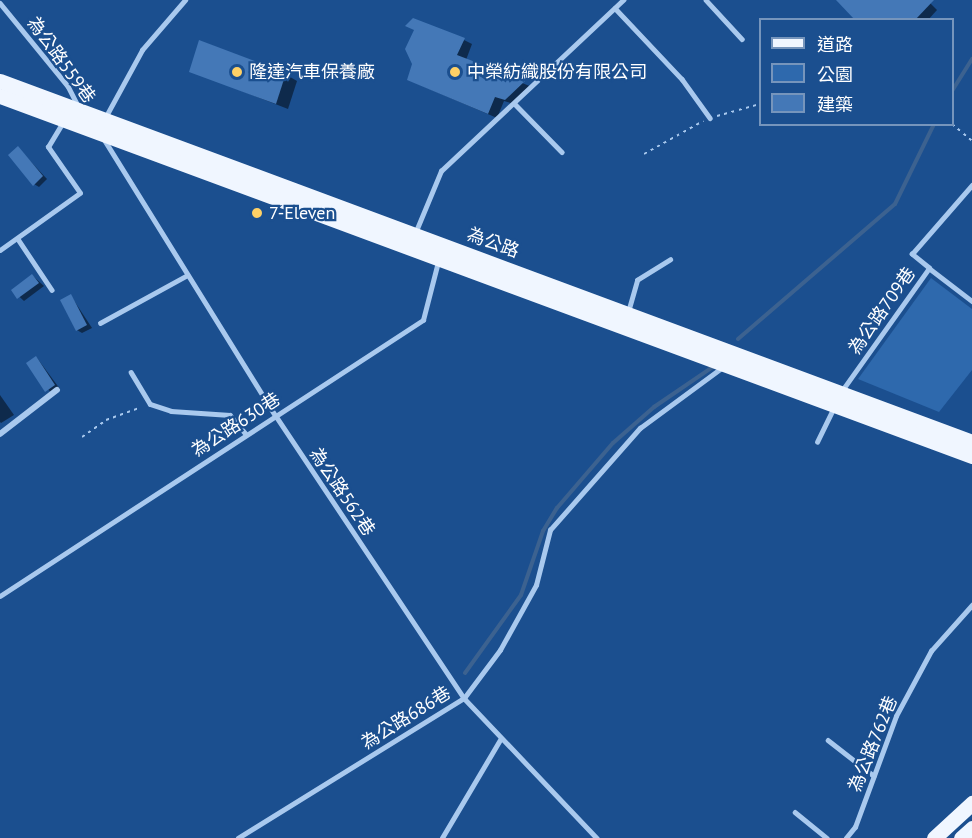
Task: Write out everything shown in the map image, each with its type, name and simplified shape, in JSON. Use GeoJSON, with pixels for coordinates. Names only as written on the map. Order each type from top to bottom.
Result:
{"type":"FeatureCollection","features":[{"type":"Feature","properties":{"kind":"main road","name":"為公路"},"geometry":{"type":"LineString","coordinates":[[0,81],[80,111],[103,126]]}},
{"type":"Feature","properties":{"kind":"main road","name":"為公路"},"geometry":{"type":"LineString","coordinates":[[0,96],[65,119],[103,126],[412,240],[838,399],[972,456]]}},
{"type":"Feature","properties":{"kind":"main road","name":"為公路"},"geometry":{"type":"LineString","coordinates":[[441,252],[628,313],[730,358]]}},
{"type":"Feature","properties":{"kind":"main road","name":"為公路"},"geometry":{"type":"LineString","coordinates":[[838,399],[972,442]]}},
{"type":"Feature","properties":{"kind":"main road"},"geometry":{"type":"LineString","coordinates":[[934,838],[972,803]]}},
{"type":"Feature","properties":{"kind":"main road"},"geometry":{"type":"LineString","coordinates":[[961,838],[972,828]]}},
{"type":"Feature","properties":{"kind":"street"},"geometry":{"type":"LineString","coordinates":[[0,434],[57,390]]}},
{"type":"Feature","properties":{"kind":"lane"},"geometry":{"type":"LineString","coordinates":[[103,126],[142,50],[185,0]]}},
{"type":"Feature","properties":{"kind":"lane"},"geometry":{"type":"LineString","coordinates":[[412,240],[441,171],[515,104],[623,0]]}},
{"type":"Feature","properties":{"kind":"lane"},"geometry":{"type":"LineString","coordinates":[[706,0],[742,39]]}},
{"type":"Feature","properties":{"kind":"lane","name":"為公路559巷"},"geometry":{"type":"LineString","coordinates":[[0,3],[68,86],[80,111]]}},
{"type":"Feature","properties":{"kind":"lane"},"geometry":{"type":"LineString","coordinates":[[615,8],[682,79],[710,118]]}},
{"type":"Feature","properties":{"kind":"lane"},"geometry":{"type":"LineString","coordinates":[[515,104],[562,152]]}},
{"type":"Feature","properties":{"kind":"lane"},"geometry":{"type":"LineString","coordinates":[[0,250],[80,193],[48,147],[65,119]]}},
{"type":"Feature","properties":{"kind":"lane","name":"為公路562巷"},"geometry":{"type":"LineString","coordinates":[[103,126],[186,276],[276,416],[464,698],[500,740],[597,838]]}},
{"type":"Feature","properties":{"kind":"lane","name":"為公路709巷"},"geometry":{"type":"LineString","coordinates":[[817,442],[838,399],[929,268],[912,254],[972,185]]}},
{"type":"Feature","properties":{"kind":"lane"},"geometry":{"type":"LineString","coordinates":[[18,239],[52,290]]}},
{"type":"Feature","properties":{"kind":"lane","name":"為公路630巷"},"geometry":{"type":"LineString","coordinates":[[0,596],[423,320],[441,252]]}},
{"type":"Feature","properties":{"kind":"lane"},"geometry":{"type":"LineString","coordinates":[[628,313],[637,280],[670,259]]}},
{"type":"Feature","properties":{"kind":"lane"},"geometry":{"type":"LineString","coordinates":[[929,268],[972,301]]}},
{"type":"Feature","properties":{"kind":"lane"},"geometry":{"type":"LineString","coordinates":[[100,323],[186,276]]}},
{"type":"Feature","properties":{"kind":"lane","name":"為公路686巷"},"geometry":{"type":"LineString","coordinates":[[238,838],[464,698],[500,650],[536,585],[550,530],[640,428],[730,358]]}},
{"type":"Feature","properties":{"kind":"lane"},"geometry":{"type":"LineString","coordinates":[[131,372],[150,404],[171,411],[230,415],[246,434]]}},
{"type":"Feature","properties":{"kind":"lane","name":"為公路762巷"},"geometry":{"type":"LineString","coordinates":[[846,838],[855,827],[896,716],[931,651],[972,605]]}},
{"type":"Feature","properties":{"kind":"lane"},"geometry":{"type":"LineString","coordinates":[[442,838],[500,740]]}},
{"type":"Feature","properties":{"kind":"lane"},"geometry":{"type":"LineString","coordinates":[[828,740],[874,776]]}},
{"type":"Feature","properties":{"kind":"lane"},"geometry":{"type":"LineString","coordinates":[[795,812],[827,838]]}},
{"type":"Feature","properties":{"kind":"path"},"geometry":{"type":"LineString","coordinates":[[644,154],[710,118],[759,104]]}},
{"type":"Feature","properties":{"kind":"path"},"geometry":{"type":"LineString","coordinates":[[954,126],[972,141]]}},
{"type":"Feature","properties":{"kind":"path"},"geometry":{"type":"LineString","coordinates":[[82,437],[106,420],[150,404]]}},
{"type":"Feature","properties":{"kind":"green space"},"geometry":{"type":"Polygon","coordinates":[[[931,278],[972,309],[972,370],[939,412],[858,379],[931,278]]]}},
{"type":"Feature","properties":{"kind":"building"},"geometry":{"type":"Polygon","coordinates":[[[836,0],[934,0],[917,18],[853,18],[836,0]]]}},
{"type":"Feature","properties":{"kind":"building","name":"中榮紡織股份有限公司"},"geometry":{"type":"Polygon","coordinates":[[[413,18],[465,38],[457,55],[525,81],[505,100],[495,97],[488,114],[407,80],[412,64],[405,49],[414,30],[405,26],[413,18]]]}},
{"type":"Feature","properties":{"kind":"building","name":"隆達汽車保養廠"},"geometry":{"type":"Polygon","coordinates":[[[199,40],[286,73],[276,104],[189,72],[199,40]]]}},
{"type":"Feature","properties":{"kind":"building"},"geometry":{"type":"Polygon","coordinates":[[[18,146],[43,176],[33,186],[8,155],[18,146]]]}},
{"type":"Feature","properties":{"kind":"building"},"geometry":{"type":"Polygon","coordinates":[[[32,274],[39,283],[17,299],[11,290],[32,274]]]}},
{"type":"Feature","properties":{"kind":"building"},"geometry":{"type":"Polygon","coordinates":[[[71,294],[87,325],[76,331],[60,300],[71,294]]]}},
{"type":"Feature","properties":{"kind":"building"},"geometry":{"type":"Polygon","coordinates":[[[36,356],[55,385],[45,392],[26,363],[36,356]]]}},
{"type":"Feature","properties":{"kind":"waterway"},"geometry":{"type":"LineString","coordinates":[[954,88],[972,59]]}},
{"type":"Feature","properties":{"kind":"waterway"},"geometry":{"type":"LineString","coordinates":[[738,339],[895,204],[933,126]]}},
{"type":"Feature","properties":{"kind":"waterway"},"geometry":{"type":"LineString","coordinates":[[465,673],[521,595],[543,531],[557,508],[613,443],[654,407],[714,366]]}},
{"type":"Feature","properties":{"kind":"place","name":"隆達汽車保養廠"},"geometry":{"type":"Point","coordinates":[237,72]}},
{"type":"Feature","properties":{"kind":"place","name":"中榮紡織股份有限公司"},"geometry":{"type":"Point","coordinates":[455,72]}},
{"type":"Feature","properties":{"kind":"place","name":"7-Eleven"},"geometry":{"type":"Point","coordinates":[257,213]}}]}
